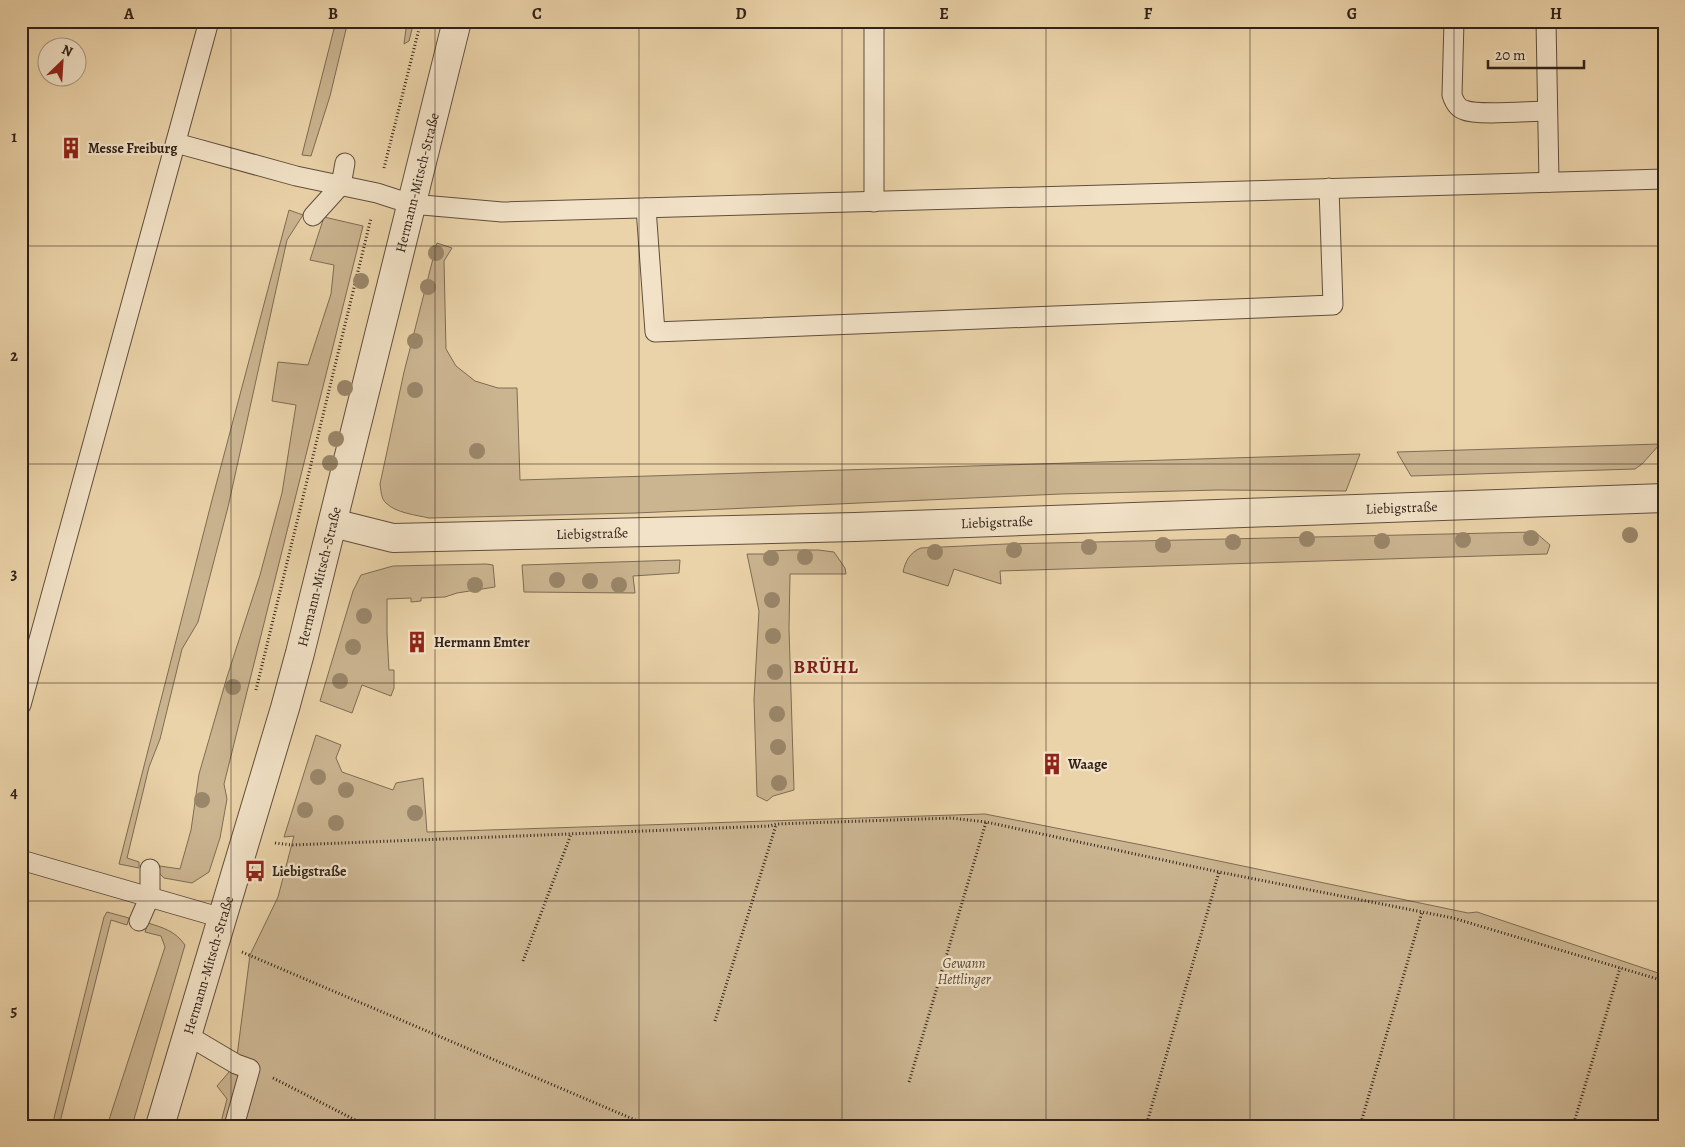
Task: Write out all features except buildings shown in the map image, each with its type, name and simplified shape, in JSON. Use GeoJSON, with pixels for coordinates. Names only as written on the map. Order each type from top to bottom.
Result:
{"type":"FeatureCollection","features":[{"type":"Feature","properties":{"kind":"street","name":"Hermann-Mitsch-Straße"},"geometry":{"type":"LineString","coordinates":[[160,1126],[285,708],[333,523],[456,25]]}},
{"type":"Feature","properties":{"kind":"street","name":"Liebigstraße"},"geometry":{"type":"LineString","coordinates":[[333,523],[393,538],[880,526],[1664,498]]}},
{"type":"Feature","properties":{"kind":"lane"},"geometry":{"type":"LineString","coordinates":[[21,704],[209,21]]}},
{"type":"Feature","properties":{"kind":"lane"},"geometry":{"type":"LineString","coordinates":[[874,202],[874,26],[878,21]]}},
{"type":"Feature","properties":{"kind":"lane"},"geometry":{"type":"LineString","coordinates":[[1454,21],[1452,95],[1455,103],[1463,110],[1478,112],[1547,111]]}},
{"type":"Feature","properties":{"kind":"lane"},"geometry":{"type":"LineString","coordinates":[[1546,21],[1549,182]]}},
{"type":"Feature","properties":{"kind":"lane"},"geometry":{"type":"LineString","coordinates":[[176,143],[296,176],[341,185],[411,204],[502,212],[1664,179]]}},
{"type":"Feature","properties":{"kind":"lane"},"geometry":{"type":"LineString","coordinates":[[313,216],[341,185],[345,163]]}},
{"type":"Feature","properties":{"kind":"lane"},"geometry":{"type":"LineString","coordinates":[[646,208],[655,332],[1333,305],[1329,188]]}},
{"type":"Feature","properties":{"kind":"lane"},"geometry":{"type":"LineString","coordinates":[[21,860],[150,896],[218,930]]}},
{"type":"Feature","properties":{"kind":"lane"},"geometry":{"type":"LineString","coordinates":[[139,921],[150,896],[150,869]]}},
{"type":"Feature","properties":{"kind":"lane"},"geometry":{"type":"LineString","coordinates":[[187,1035],[236,1064],[250,1069],[234,1126]]}},
{"type":"Feature","properties":{"kind":"path"},"geometry":{"type":"LineString","coordinates":[[268,637],[421,21]]}},
{"type":"Feature","properties":{"kind":"path"},"geometry":{"type":"LineString","coordinates":[[456,25],[666,21]]}},
{"type":"Feature","properties":{"kind":"path"},"geometry":{"type":"LineString","coordinates":[[246,839],[292,845],[951,818],[986,822],[1219,872],[1453,918],[1664,981]]}},
{"type":"Feature","properties":{"kind":"path"},"geometry":{"type":"LineString","coordinates":[[909,1082],[986,822]]}},
{"type":"Feature","properties":{"kind":"path"},"geometry":{"type":"LineString","coordinates":[[715,1021],[776,824]]}},
{"type":"Feature","properties":{"kind":"path"},"geometry":{"type":"LineString","coordinates":[[523,961],[571,834]]}},
{"type":"Feature","properties":{"kind":"path"},"geometry":{"type":"LineString","coordinates":[[1146,1126],[1219,872]]}},
{"type":"Feature","properties":{"kind":"path"},"geometry":{"type":"LineString","coordinates":[[1360,1126],[1422,912]]}},
{"type":"Feature","properties":{"kind":"path"},"geometry":{"type":"LineString","coordinates":[[218,930],[250,955],[649,1126]]}},
{"type":"Feature","properties":{"kind":"path"},"geometry":{"type":"LineString","coordinates":[[532,936],[537,938]]}},
{"type":"Feature","properties":{"kind":"path"},"geometry":{"type":"LineString","coordinates":[[1573,1126],[1620,968]]}},
{"type":"Feature","properties":{"kind":"path"},"geometry":{"type":"LineString","coordinates":[[250,1069],[258,1070],[366,1126]]}},
{"type":"Feature","properties":{"kind":"green space"},"geometry":{"type":"Polygon","coordinates":[[[336,21],[348,21],[330,96],[311,156],[302,155],[336,21]]]}},
{"type":"Feature","properties":{"kind":"green space"},"geometry":{"type":"Polygon","coordinates":[[[407,21],[414,21],[409,41],[404,44],[407,21]]]}},
{"type":"Feature","properties":{"kind":"green space"},"geometry":{"type":"Polygon","coordinates":[[[289,210],[303,215],[287,240],[228,507],[198,622],[182,649],[160,739],[149,767],[127,858],[139,862],[139,868],[119,864],[212,500],[289,210]]]}},
{"type":"Feature","properties":{"kind":"green space"},"geometry":{"type":"Polygon","coordinates":[[[324,217],[363,226],[224,784],[227,799],[220,838],[209,872],[192,883],[164,878],[159,873],[160,866],[180,869],[191,830],[199,774],[227,677],[260,575],[282,493],[296,405],[272,401],[278,362],[308,365],[331,294],[334,265],[310,260],[324,217]]]}},
{"type":"Feature","properties":{"kind":"green space"},"geometry":{"type":"Polygon","coordinates":[[[437,243],[452,248],[444,261],[446,349],[456,366],[475,381],[498,388],[517,388],[520,480],[1360,454],[1346,491],[1218,490],[1061,494],[636,513],[429,518],[412,515],[395,509],[386,503],[382,497],[380,484],[404,372],[437,243]]]}},
{"type":"Feature","properties":{"kind":"green space"},"geometry":{"type":"Polygon","coordinates":[[[1660,444],[1635,469],[1411,476],[1397,452],[1660,444]]]}},
{"type":"Feature","properties":{"kind":"green space"},"geometry":{"type":"Polygon","coordinates":[[[1535,532],[1550,545],[1547,554],[1000,571],[1001,584],[954,569],[948,586],[903,572],[909,558],[921,548],[1006,544],[1535,532]]]}},
{"type":"Feature","properties":{"kind":"green space"},"geometry":{"type":"Polygon","coordinates":[[[768,551],[834,552],[845,568],[846,574],[790,574],[789,628],[794,790],[773,796],[767,801],[757,796],[754,699],[759,611],[747,554],[766,554],[768,551]]]}},
{"type":"Feature","properties":{"kind":"green space"},"geometry":{"type":"Polygon","coordinates":[[[680,560],[679,573],[633,576],[635,593],[524,592],[522,565],[680,560]]]}},
{"type":"Feature","properties":{"kind":"green space"},"geometry":{"type":"Polygon","coordinates":[[[493,565],[495,587],[457,593],[445,597],[421,598],[421,601],[411,602],[411,598],[387,599],[389,670],[394,670],[394,688],[391,696],[362,685],[352,713],[320,701],[353,591],[361,575],[393,566],[493,565]]]}},
{"type":"Feature","properties":{"kind":"green space","name":"Gewann Hettlinger"},"geometry":{"type":"Polygon","coordinates":[[[316,735],[341,745],[336,758],[342,772],[393,790],[396,783],[423,778],[427,832],[985,814],[1468,913],[1477,912],[1664,975],[1664,1126],[220,1126],[227,1099],[217,1086],[236,1064],[250,955],[278,897],[294,836],[284,837],[316,735]]]}},
{"type":"Feature","properties":{"kind":"green space"},"geometry":{"type":"Polygon","coordinates":[[[107,912],[129,918],[127,925],[111,920],[59,1126],[52,1126],[104,917],[107,912]]]}},
{"type":"Feature","properties":{"kind":"green space"},"geometry":{"type":"Polygon","coordinates":[[[148,923],[173,933],[185,945],[132,1126],[107,1126],[165,947],[161,936],[145,932],[148,923]]]}},
{"type":"Feature","properties":{"kind":"place","name":"Messe Freiburg"},"geometry":{"type":"Point","coordinates":[71,148]}},
{"type":"Feature","properties":{"kind":"place","name":"Hermann Emter"},"geometry":{"type":"Point","coordinates":[417,642]}},
{"type":"Feature","properties":{"kind":"place","name":"Waage"},"geometry":{"type":"Point","coordinates":[1052,764]}},
{"type":"Feature","properties":{"kind":"place","name":"Liebigstraße"},"geometry":{"type":"Point","coordinates":[255,871]}},
{"type":"Feature","properties":{"kind":"district","name":"BRÜHL"},"geometry":{"type":"Point","coordinates":[826,667]}}]}
